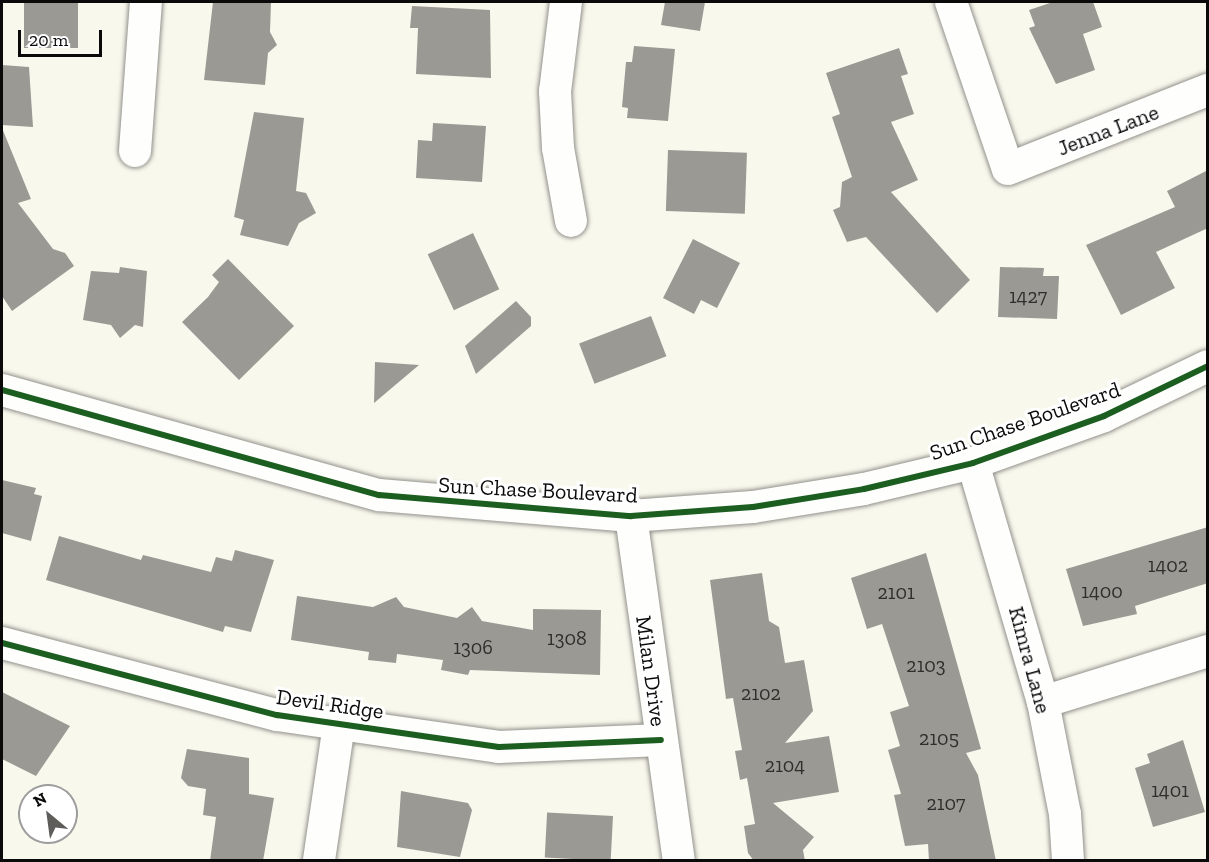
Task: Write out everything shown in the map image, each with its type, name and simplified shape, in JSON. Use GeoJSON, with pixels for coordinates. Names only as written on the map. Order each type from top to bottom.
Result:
{"type":"FeatureCollection","features":[{"type":"Feature","properties":{"kind":"street"},"geometry":{"type":"LineString","coordinates":[[135,151],[146,2]]}},
{"type":"Feature","properties":{"kind":"street"},"geometry":{"type":"LineString","coordinates":[[566,2],[555,91],[558,148],[571,221]]}},
{"type":"Feature","properties":{"kind":"street","name":"Jenna Lane"},"geometry":{"type":"LineString","coordinates":[[951,2],[1008,170],[1208,90]]}},
{"type":"Feature","properties":{"kind":"street","name":"Sun Chase Boulevard"},"geometry":{"type":"LineString","coordinates":[[2,390],[379,495],[631,516],[775,503],[973,463],[1104,416],[1208,366]]}},
{"type":"Feature","properties":{"kind":"street","name":"Kimra Lane"},"geometry":{"type":"LineString","coordinates":[[973,463],[1043,702],[1065,814],[1068,861]]}},
{"type":"Feature","properties":{"kind":"street","name":"Milan Drive"},"geometry":{"type":"LineString","coordinates":[[631,516],[679,861]]}},
{"type":"Feature","properties":{"kind":"street","name":"Devil Ridge"},"geometry":{"type":"LineString","coordinates":[[2,643],[198,698],[339,724],[499,747],[661,740]]}},
{"type":"Feature","properties":{"kind":"street"},"geometry":{"type":"LineString","coordinates":[[1043,702],[1208,651]]}},
{"type":"Feature","properties":{"kind":"street"},"geometry":{"type":"LineString","coordinates":[[319,861],[339,724]]}},
{"type":"Feature","properties":{"kind":"building"},"geometry":{"type":"Polygon","coordinates":[[[24,2],[78,2],[78,48],[24,48],[24,2]]]}},
{"type":"Feature","properties":{"kind":"building"},"geometry":{"type":"Polygon","coordinates":[[[213,2],[271,2],[270,32],[277,45],[268,53],[265,85],[204,80],[213,2]]]}},
{"type":"Feature","properties":{"kind":"building"},"geometry":{"type":"Polygon","coordinates":[[[665,2],[705,2],[700,31],[661,25],[665,2]]]}},
{"type":"Feature","properties":{"kind":"building"},"geometry":{"type":"Polygon","coordinates":[[[1053,2],[1093,2],[1102,27],[1083,34],[1095,70],[1056,84],[1029,28],[1035,26],[1029,10],[1053,2]]]}},
{"type":"Feature","properties":{"kind":"building"},"geometry":{"type":"Polygon","coordinates":[[[412,6],[490,10],[491,78],[416,74],[418,28],[410,28],[412,6]]]}},
{"type":"Feature","properties":{"kind":"building"},"geometry":{"type":"Polygon","coordinates":[[[634,46],[675,49],[668,121],[627,118],[628,108],[622,107],[626,62],[632,62],[634,46]]]}},
{"type":"Feature","properties":{"kind":"building"},"geometry":{"type":"Polygon","coordinates":[[[899,48],[908,74],[901,76],[914,114],[891,122],[918,180],[891,192],[970,280],[937,313],[866,237],[847,242],[833,210],[840,207],[842,182],[852,177],[832,117],[840,114],[826,73],[899,48]]]}},
{"type":"Feature","properties":{"kind":"building"},"geometry":{"type":"Polygon","coordinates":[[[2,65],[29,67],[33,127],[2,125],[2,65]]]}},
{"type":"Feature","properties":{"kind":"building"},"geometry":{"type":"Polygon","coordinates":[[[254,112],[304,118],[296,191],[306,193],[316,213],[299,223],[288,246],[240,235],[244,220],[234,217],[254,112]]]}},
{"type":"Feature","properties":{"kind":"building"},"geometry":{"type":"Polygon","coordinates":[[[433,123],[486,126],[482,182],[416,178],[418,140],[432,141],[433,123]]]}},
{"type":"Feature","properties":{"kind":"building"},"geometry":{"type":"Polygon","coordinates":[[[2,128],[31,199],[18,203],[53,249],[65,253],[74,266],[12,311],[2,296],[2,128]]]}},
{"type":"Feature","properties":{"kind":"building"},"geometry":{"type":"Polygon","coordinates":[[[668,150],[747,153],[745,214],[666,211],[668,150]]]}},
{"type":"Feature","properties":{"kind":"building"},"geometry":{"type":"Polygon","coordinates":[[[1208,170],[1208,228],[1156,252],[1175,288],[1121,315],[1086,245],[1175,207],[1167,191],[1208,170]]]}},
{"type":"Feature","properties":{"kind":"building"},"geometry":{"type":"Polygon","coordinates":[[[473,233],[499,289],[454,310],[428,254],[473,233]]]}},
{"type":"Feature","properties":{"kind":"building"},"geometry":{"type":"Polygon","coordinates":[[[693,239],[740,263],[717,308],[701,300],[694,314],[663,298],[693,239]]]}},
{"type":"Feature","properties":{"kind":"building"},"geometry":{"type":"Polygon","coordinates":[[[228,259],[294,326],[239,380],[182,322],[208,297],[219,282],[212,275],[228,259]]]}},
{"type":"Feature","properties":{"kind":"building"},"geometry":{"type":"Polygon","coordinates":[[[120,267],[147,271],[143,327],[135,325],[120,338],[111,325],[83,320],[91,271],[119,273],[120,267]]]}},
{"type":"Feature","properties":{"kind":"building"},"geometry":{"type":"Polygon","coordinates":[[[1000,267],[1044,268],[1043,276],[1059,276],[1057,319],[998,317],[1000,267]]]}},
{"type":"Feature","properties":{"kind":"building"},"geometry":{"type":"Polygon","coordinates":[[[516,301],[531,317],[531,326],[476,374],[465,346],[516,301]]]}},
{"type":"Feature","properties":{"kind":"building"},"geometry":{"type":"Polygon","coordinates":[[[651,316],[666,356],[595,384],[579,344],[651,316]]]}},
{"type":"Feature","properties":{"kind":"building"},"geometry":{"type":"Polygon","coordinates":[[[375,362],[419,365],[374,403],[375,362]]]}},
{"type":"Feature","properties":{"kind":"building"},"geometry":{"type":"Polygon","coordinates":[[[2,480],[36,488],[34,494],[42,496],[31,541],[2,533],[2,480]]]}},
{"type":"Feature","properties":{"kind":"building"},"geometry":{"type":"Polygon","coordinates":[[[1208,527],[1208,583],[1135,606],[1137,614],[1083,626],[1066,569],[1208,527]]]}},
{"type":"Feature","properties":{"kind":"building"},"geometry":{"type":"Polygon","coordinates":[[[59,536],[141,560],[143,555],[211,572],[216,557],[232,561],[235,550],[274,560],[251,632],[225,626],[223,632],[46,580],[59,536]]]}},
{"type":"Feature","properties":{"kind":"building"},"geometry":{"type":"Polygon","coordinates":[[[926,553],[981,749],[966,753],[978,775],[996,861],[929,861],[928,844],[905,846],[894,795],[901,794],[888,750],[900,746],[890,712],[909,706],[882,624],[867,629],[851,578],[926,553]]]}},
{"type":"Feature","properties":{"kind":"building"},"geometry":{"type":"Polygon","coordinates":[[[762,573],[769,621],[779,627],[785,663],[804,660],[813,711],[785,743],[829,736],[839,792],[773,803],[814,837],[803,850],[805,861],[754,861],[748,853],[744,826],[755,824],[747,778],[740,780],[735,751],[742,750],[733,698],[726,699],[710,580],[762,573]]]}},
{"type":"Feature","properties":{"kind":"building"},"geometry":{"type":"Polygon","coordinates":[[[297,596],[373,607],[396,597],[404,607],[457,618],[472,607],[482,621],[533,630],[533,609],[601,610],[600,675],[470,670],[468,675],[441,670],[443,660],[397,654],[396,663],[368,660],[369,652],[291,640],[297,596]]]}},
{"type":"Feature","properties":{"kind":"building"},"geometry":{"type":"Polygon","coordinates":[[[2,692],[70,726],[36,776],[2,759],[2,692]]]}},
{"type":"Feature","properties":{"kind":"building"},"geometry":{"type":"Polygon","coordinates":[[[1183,740],[1205,812],[1153,827],[1135,768],[1150,763],[1147,754],[1183,740]]]}},
{"type":"Feature","properties":{"kind":"building"},"geometry":{"type":"Polygon","coordinates":[[[187,749],[249,758],[249,794],[274,798],[263,861],[210,861],[216,817],[203,815],[206,789],[188,786],[181,778],[187,749]]]}},
{"type":"Feature","properties":{"kind":"building"},"geometry":{"type":"Polygon","coordinates":[[[401,791],[468,803],[472,810],[460,857],[397,847],[401,791]]]}},
{"type":"Feature","properties":{"kind":"building"},"geometry":{"type":"Polygon","coordinates":[[[547,813],[613,816],[611,860],[545,857],[547,813]]]}},
{"type":"Feature","properties":{"kind":"cycle path"},"geometry":{"type":"LineString","coordinates":[[2,390],[379,495],[631,516],[753,507],[864,489],[973,463],[1104,416],[1208,366]]}},
{"type":"Feature","properties":{"kind":"cycle path"},"geometry":{"type":"LineString","coordinates":[[2,643],[277,715],[499,747],[661,740]]}}]}
